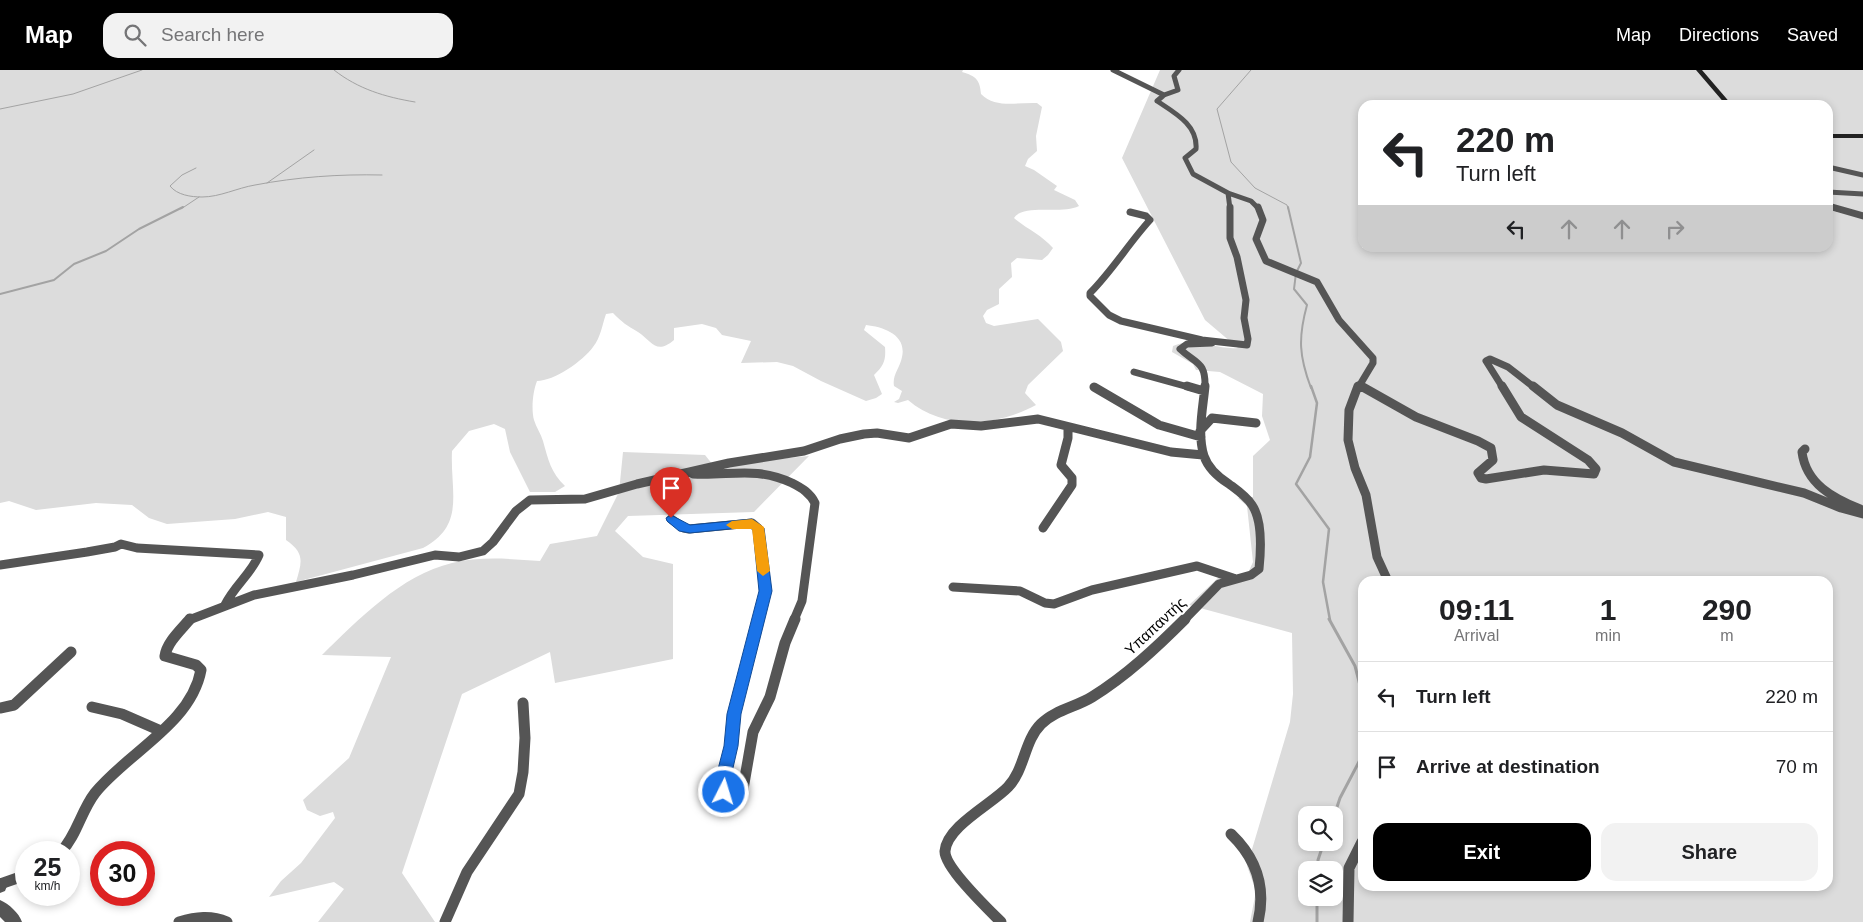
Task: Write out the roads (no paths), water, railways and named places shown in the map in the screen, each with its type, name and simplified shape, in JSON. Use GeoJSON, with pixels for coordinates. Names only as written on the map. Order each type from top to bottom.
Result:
{"type":"FeatureCollection","features":[{"type":"Feature","properties":{"kind":"main road"},"geometry":{"type":"LineString","coordinates":[[1699,70],[1725,100]]}},
{"type":"Feature","properties":{"kind":"main road"},"geometry":{"type":"LineString","coordinates":[[1833,136],[1863,136]]}},
{"type":"Feature","properties":{"kind":"street"},"geometry":{"type":"LineString","coordinates":[[1113,70],[1164,95]]}},
{"type":"Feature","properties":{"kind":"street"},"geometry":{"type":"LineString","coordinates":[[1179,70],[1174,76],[1178,90],[1164,95],[1157,101],[1185,120],[1197,138],[1196,149],[1185,158],[1191,171],[1228,193],[1250,200],[1257,205],[1263,220],[1256,239],[1266,261],[1317,282],[1339,320],[1373,358],[1373,363],[1359,385],[1349,410],[1348,440],[1366,495],[1377,557],[1386,576]]}},
{"type":"Feature","properties":{"kind":"street"},"geometry":{"type":"LineString","coordinates":[[1833,168],[1862,175]]}},
{"type":"Feature","properties":{"kind":"street"},"geometry":{"type":"LineString","coordinates":[[1833,173],[1862,175]]}},
{"type":"Feature","properties":{"kind":"street"},"geometry":{"type":"LineString","coordinates":[[1833,192],[1863,194]]}},
{"type":"Feature","properties":{"kind":"street"},"geometry":{"type":"LineString","coordinates":[[1130,212],[1146,216],[1150,220],[1137,234],[1102,282],[1089,295],[1115,318],[1212,343],[1241,347],[1248,343],[1244,324],[1246,300],[1237,256],[1230,238],[1228,193]]}},
{"type":"Feature","properties":{"kind":"street"},"geometry":{"type":"LineString","coordinates":[[1833,207],[1863,216]]}},
{"type":"Feature","properties":{"kind":"street"},"geometry":{"type":"LineString","coordinates":[[70,841],[85,808],[94,794],[161,730],[188,700],[202,673],[201,670],[196,666],[167,658],[164,655],[190,619],[264,592],[353,575],[435,555],[459,557],[476,553],[487,548],[516,511],[530,500],[585,499],[625,487],[730,463],[804,451],[864,434],[877,433],[909,438],[951,424],[982,426],[1038,419],[1171,452],[1203,455],[1201,434],[1204,391],[1202,367],[1181,351],[1180,348],[1187,344],[1212,343]]}},
{"type":"Feature","properties":{"kind":"street"},"geometry":{"type":"LineString","coordinates":[[1359,385],[1416,417],[1478,441],[1491,448],[1494,457],[1492,463],[1478,473],[1481,478],[1486,479],[1544,470],[1594,474],[1596,469],[1588,460],[1521,417],[1486,361],[1490,359],[1508,367],[1557,404],[1622,433],[1674,462],[1804,493],[1841,508],[1863,514]]}},
{"type":"Feature","properties":{"kind":"street"},"geometry":{"type":"LineString","coordinates":[[1134,372],[1204,391]]}},
{"type":"Feature","properties":{"kind":"street"},"geometry":{"type":"LineString","coordinates":[[1094,386],[1159,425],[1201,434]]}},
{"type":"Feature","properties":{"kind":"street"},"geometry":{"type":"LineString","coordinates":[[1201,434],[1212,418],[1256,424]]}},
{"type":"Feature","properties":{"kind":"street"},"geometry":{"type":"LineString","coordinates":[[1043,528],[1072,485],[1072,478],[1061,465],[1068,442],[1068,427]]}},
{"type":"Feature","properties":{"kind":"street"},"geometry":{"type":"LineString","coordinates":[[1805,449],[1802,452],[1803,461],[1815,482],[1831,495],[1863,510]]}},
{"type":"Feature","properties":{"kind":"street","name":"Υπαπαντής"},"geometry":{"type":"LineString","coordinates":[[1000,922],[948,863],[945,850],[951,835],[1010,786],[1040,725],[1048,718],[1091,697],[1123,675],[1172,634],[1219,584],[1233,578],[1254,574],[1259,569],[1260,560],[1255,512],[1248,500],[1212,470],[1203,455]]}},
{"type":"Feature","properties":{"kind":"street"},"geometry":{"type":"LineString","coordinates":[[671,518],[684,528],[690,529],[752,523],[758,528],[766,591],[734,714],[731,746],[722,781],[724,792],[730,798],[735,797],[742,788],[753,732],[770,698],[785,643],[802,601],[815,503],[812,496],[803,488],[763,473],[685,474]]}},
{"type":"Feature","properties":{"kind":"street"},"geometry":{"type":"LineString","coordinates":[[0,565],[87,552],[115,547],[121,544],[137,548],[259,555],[256,565],[230,594],[225,605]]}},
{"type":"Feature","properties":{"kind":"street"},"geometry":{"type":"LineString","coordinates":[[953,587],[1020,591],[1044,602],[1054,604],[1092,590],[1197,566],[1233,578]]}},
{"type":"Feature","properties":{"kind":"street"},"geometry":{"type":"LineString","coordinates":[[0,708],[14,706],[71,652]]}},
{"type":"Feature","properties":{"kind":"street"},"geometry":{"type":"LineString","coordinates":[[445,922],[467,872],[519,794],[524,746],[523,703]]}},
{"type":"Feature","properties":{"kind":"street"},"geometry":{"type":"LineString","coordinates":[[92,708],[122,714],[161,730]]}},
{"type":"Feature","properties":{"kind":"street"},"geometry":{"type":"LineString","coordinates":[[1231,834],[1247,849],[1252,858],[1262,898],[1258,922]]}},
{"type":"Feature","properties":{"kind":"street"},"geometry":{"type":"LineString","coordinates":[[1348,922],[1350,868],[1358,851]]}},
{"type":"Feature","properties":{"kind":"street"},"geometry":{"type":"LineString","coordinates":[[0,885],[15,879]]}},
{"type":"Feature","properties":{"kind":"street"},"geometry":{"type":"LineString","coordinates":[[0,907],[15,922]]}},
{"type":"Feature","properties":{"kind":"street"},"geometry":{"type":"LineString","coordinates":[[179,922],[205,917],[217,917],[227,922]]}},
{"type":"Feature","properties":{"kind":"waterway"},"geometry":{"type":"LineString","coordinates":[[0,109],[73,94],[142,70]]}},
{"type":"Feature","properties":{"kind":"waterway"},"geometry":{"type":"LineString","coordinates":[[334,70],[343,77],[372,91],[393,98],[415,102]]}},
{"type":"Feature","properties":{"kind":"waterway"},"geometry":{"type":"LineString","coordinates":[[1251,70],[1217,109],[1231,162],[1255,188],[1287,205],[1288,209]]}},
{"type":"Feature","properties":{"kind":"waterway"},"geometry":{"type":"LineString","coordinates":[[267,183],[314,150]]}},
{"type":"Feature","properties":{"kind":"waterway"},"geometry":{"type":"LineString","coordinates":[[196,168],[182,175],[170,186],[180,193],[202,197],[215,196],[255,185],[302,178],[382,175]]}},
{"type":"Feature","properties":{"kind":"waterway"},"geometry":{"type":"LineString","coordinates":[[181,209],[199,197]]}},
{"type":"Feature","properties":{"kind":"waterway"},"geometry":{"type":"LineString","coordinates":[[0,294],[54,280],[74,264],[106,251],[139,229],[183,207]]}},
{"type":"Feature","properties":{"kind":"waterway"},"geometry":{"type":"LineString","coordinates":[[1288,207],[1301,263],[1296,273],[1294,289],[1307,305],[1302,327],[1301,347],[1304,366],[1311,388]]}},
{"type":"Feature","properties":{"kind":"waterway"},"geometry":{"type":"LineString","coordinates":[[1311,386],[1317,403],[1310,457],[1296,484],[1329,529],[1323,582],[1330,620]]}},
{"type":"Feature","properties":{"kind":"waterway"},"geometry":{"type":"LineString","coordinates":[[1329,619],[1355,666],[1358,678]]}},
{"type":"Feature","properties":{"kind":"waterway"},"geometry":{"type":"LineString","coordinates":[[1337,806],[1358,764]]}},
{"type":"Feature","properties":{"kind":"waterway"},"geometry":{"type":"LineString","coordinates":[[1318,861],[1321,851]]}},
{"type":"Feature","properties":{"kind":"waterway"},"geometry":{"type":"LineString","coordinates":[[1317,906],[1317,922]]}}]}
